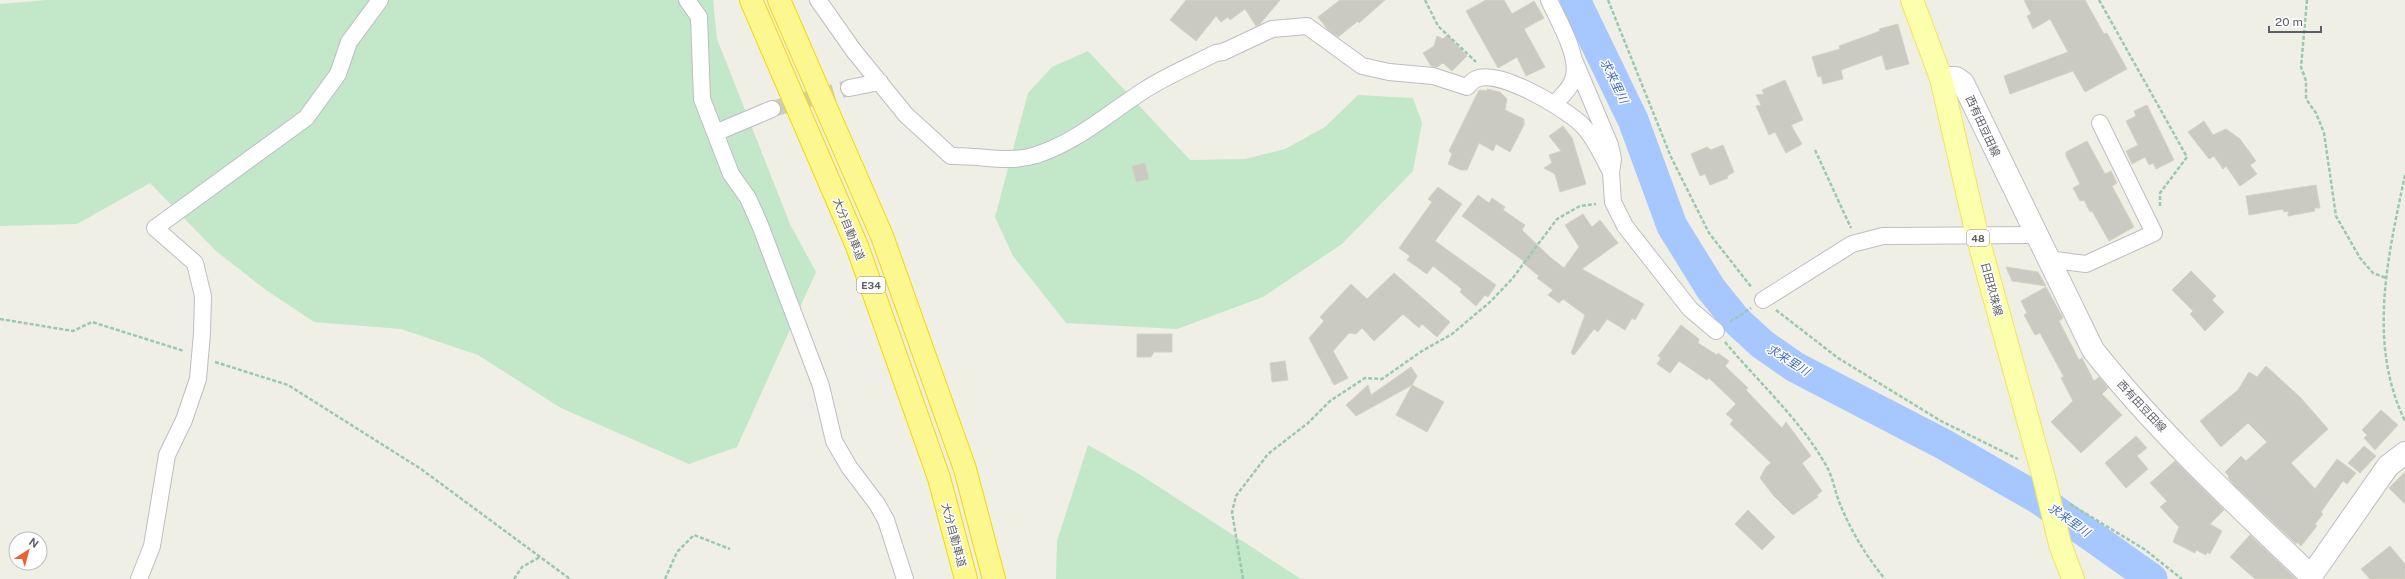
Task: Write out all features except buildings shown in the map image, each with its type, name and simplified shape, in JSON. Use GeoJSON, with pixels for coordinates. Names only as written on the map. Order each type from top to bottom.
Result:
{"type":"FeatureCollection","features":[{"type":"Feature","properties":{"kind":"highway","name":"大分自動車道"},"geometry":{"type":"LineString","coordinates":[[750,0],[857,246],[939,478],[966,579]]}},
{"type":"Feature","properties":{"kind":"highway","name":"E34"},"geometry":{"type":"LineString","coordinates":[[779,0],[882,236],[965,469],[994,579]]}},
{"type":"Feature","properties":{"kind":"main road","name":"日田玖珠線"},"geometry":{"type":"LineString","coordinates":[[1912,0],[1941,78],[1977,235],[2044,478],[2060,544],[2073,579]]}},
{"type":"Feature","properties":{"kind":"main road","name":"西有田豆田線"},"geometry":{"type":"LineString","coordinates":[[1941,78],[1956,78],[1963,83],[2080,328],[2093,350],[2112,373],[2214,483],[2313,577],[2388,466],[2405,453]]}},
{"type":"Feature","properties":{"kind":"street"},"geometry":{"type":"LineString","coordinates":[[139,579],[152,546],[167,455],[184,420],[198,379],[203,296],[195,263],[155,228],[306,118],[338,74],[349,42],[380,0]]}},
{"type":"Feature","properties":{"kind":"street"},"geometry":{"type":"LineString","coordinates":[[687,0],[699,17],[702,99],[731,174],[748,198],[760,225],[821,386],[834,441],[849,467],[877,504],[886,520],[905,579]]}},
{"type":"Feature","properties":{"kind":"street"},"geometry":{"type":"LineString","coordinates":[[818,0],[906,115],[952,156],[975,155],[1011,160],[1036,155],[1077,136],[1144,90],[1216,53],[1272,29],[1307,26],[1362,66],[1389,72],[1433,76],[1466,87],[1476,79],[1494,78],[1554,104],[1581,124],[1599,150],[1611,172]]}},
{"type":"Feature","properties":{"kind":"street"},"geometry":{"type":"LineString","coordinates":[[1549,0],[1610,145],[1613,159],[1611,172],[1613,202],[1625,226],[1690,309],[1720,329]]}},
{"type":"Feature","properties":{"kind":"street"},"geometry":{"type":"LineString","coordinates":[[1554,104],[1566,92],[1574,78],[1575,62]]}},
{"type":"Feature","properties":{"kind":"street"},"geometry":{"type":"LineString","coordinates":[[850,88],[880,82]]}},
{"type":"Feature","properties":{"kind":"street"},"geometry":{"type":"LineString","coordinates":[[715,133],[772,109]]}},
{"type":"Feature","properties":{"kind":"street"},"geometry":{"type":"LineString","coordinates":[[2047,258],[2086,264],[2154,233],[2100,123]]}},
{"type":"Feature","properties":{"kind":"street"},"geometry":{"type":"LineString","coordinates":[[1763,300],[1815,267],[1858,243],[1883,236],[2036,235]]}},
{"type":"Feature","properties":{"kind":"path"},"geometry":{"type":"LineString","coordinates":[[1425,0],[1438,26],[1494,78]]}},
{"type":"Feature","properties":{"kind":"path"},"geometry":{"type":"LineString","coordinates":[[1608,0],[1671,157],[1705,226],[1763,300],[1838,358],[1940,421],[2024,462]]}},
{"type":"Feature","properties":{"kind":"path"},"geometry":{"type":"LineString","coordinates":[[2099,0],[2187,157],[2160,193],[2160,215],[2149,222]]}},
{"type":"Feature","properties":{"kind":"path"},"geometry":{"type":"LineString","coordinates":[[2307,0],[2301,67],[2306,81],[2306,100],[2316,113],[2324,132],[2336,216],[2360,258],[2373,273],[2386,278]]}},
{"type":"Feature","properties":{"kind":"path"},"geometry":{"type":"LineString","coordinates":[[1815,150],[1858,243]]}},
{"type":"Feature","properties":{"kind":"path"},"geometry":{"type":"LineString","coordinates":[[2405,175],[2388,256],[2384,316],[2386,367],[2405,421]]}},
{"type":"Feature","properties":{"kind":"path"},"geometry":{"type":"LineString","coordinates":[[1243,579],[1232,512],[1236,496],[1268,454],[1308,423],[1330,401],[1366,378],[1382,379],[1422,351],[1452,334],[1490,302],[1512,279],[1556,219],[1580,206],[1613,202]]}},
{"type":"Feature","properties":{"kind":"path"},"geometry":{"type":"LineString","coordinates":[[1763,300],[1720,329],[1748,370],[1784,406],[1828,468],[1840,503],[1855,537],[1885,579]]}},
{"type":"Feature","properties":{"kind":"path"},"geometry":{"type":"LineString","coordinates":[[0,319],[73,331],[92,322],[288,385],[421,469],[570,579]]}},
{"type":"Feature","properties":{"kind":"path"},"geometry":{"type":"LineString","coordinates":[[2068,502],[2144,549],[2182,579]]}},
{"type":"Feature","properties":{"kind":"path"},"geometry":{"type":"LineString","coordinates":[[665,579],[677,552],[694,535],[730,549]]}},
{"type":"Feature","properties":{"kind":"path"},"geometry":{"type":"LineString","coordinates":[[514,579],[522,567],[540,557]]}},
{"type":"Feature","properties":{"kind":"green space"},"geometry":{"type":"Polygon","coordinates":[[[47,0],[713,0],[717,39],[790,224],[816,272],[737,447],[689,464],[561,408],[478,355],[401,329],[314,322],[266,290],[216,251],[150,183],[77,224],[0,226],[0,4],[47,0]]]}},
{"type":"Feature","properties":{"kind":"green space"},"geometry":{"type":"Polygon","coordinates":[[[1088,51],[1190,160],[1245,159],[1285,149],[1325,127],[1358,95],[1413,98],[1422,123],[1413,171],[1342,244],[1263,297],[1177,329],[1066,323],[1013,256],[995,217],[1028,93],[1052,67],[1088,51]]]}},
{"type":"Feature","properties":{"kind":"green space"},"geometry":{"type":"Polygon","coordinates":[[[1088,445],[1139,474],[1301,579],[1056,579],[1057,541],[1088,445]]]}},
{"type":"Feature","properties":{"kind":"waterway","name":"求来里川"},"geometry":{"type":"LineString","coordinates":[[1575,0],[1633,120],[1672,226],[1711,289],[1737,321],[1762,344],[1795,367],[1945,445],[2039,499],[2152,579]]}},
{"type":"Feature","properties":{"kind":"tunnel"},"geometry":{"type":"LineString","coordinates":[[772,109],[849,88]]}}]}
